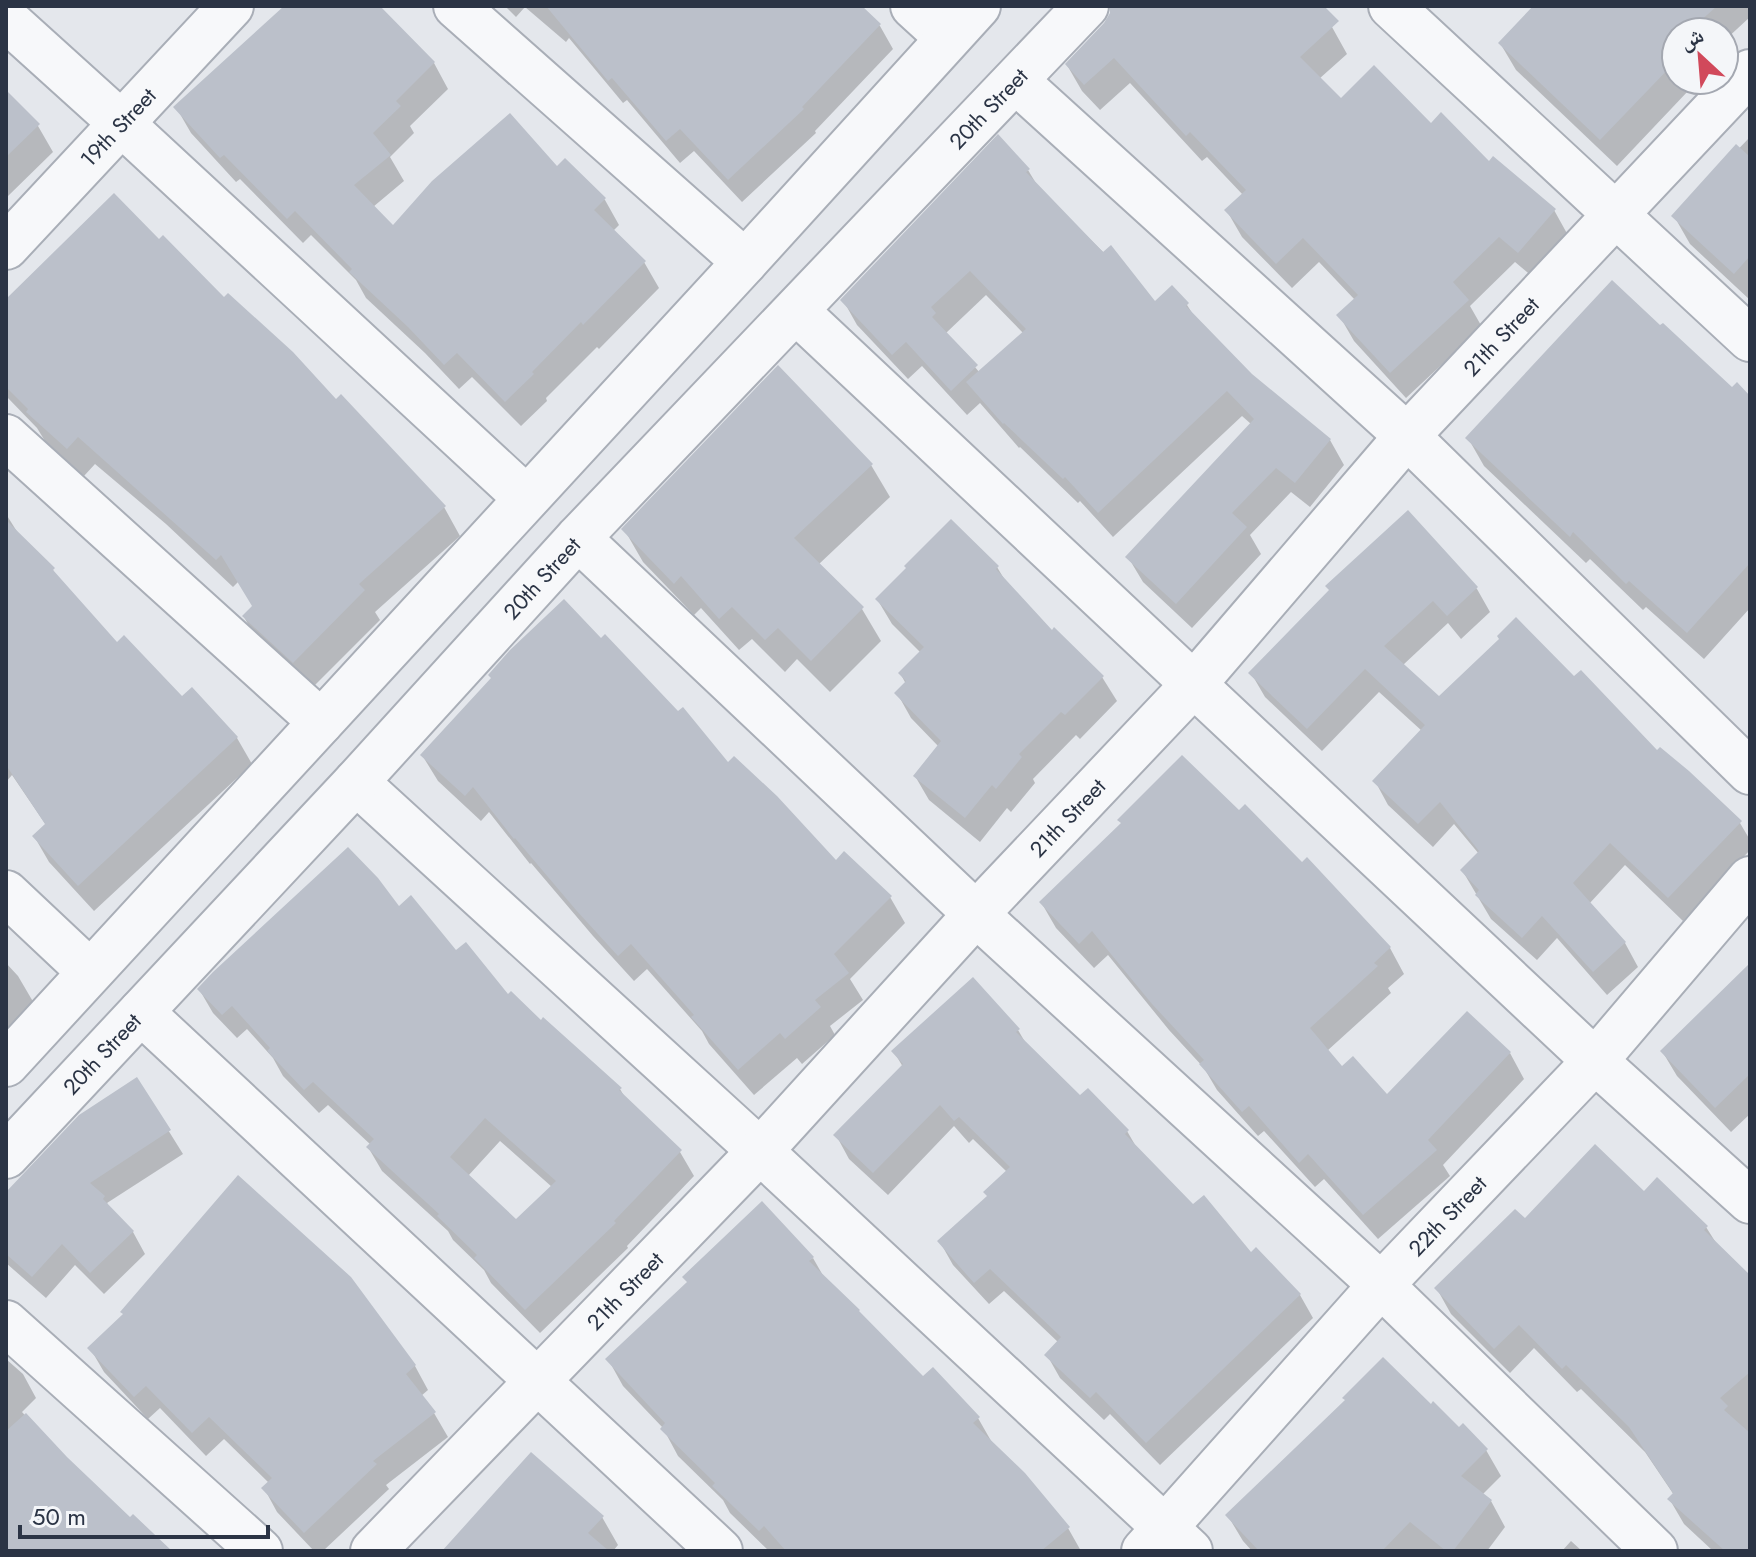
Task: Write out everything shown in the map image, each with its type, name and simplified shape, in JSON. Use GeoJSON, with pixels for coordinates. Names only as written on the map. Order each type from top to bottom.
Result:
{"type":"FeatureCollection","features":[{"type":"Feature","properties":{"kind":"street","name":"19th Street"},"geometry":{"type":"LineString","coordinates":[[6,247],[231,6]]}},
{"type":"Feature","properties":{"kind":"street"},"geometry":{"type":"LineString","coordinates":[[456,6],[745,262]]}},
{"type":"Feature","properties":{"kind":"street"},"geometry":{"type":"LineString","coordinates":[[913,6],[948,38]]}},
{"type":"Feature","properties":{"kind":"street"},"geometry":{"type":"LineString","coordinates":[[6,1064],[978,6]]}},
{"type":"Feature","properties":{"kind":"street","name":"20th Street"},"geometry":{"type":"LineString","coordinates":[[6,1156],[356,782],[578,538],[1086,6]]}},
{"type":"Feature","properties":{"kind":"street"},"geometry":{"type":"LineString","coordinates":[[1391,6],[1750,339]]}},
{"type":"Feature","properties":{"kind":"street"},"geometry":{"type":"LineString","coordinates":[[6,19],[526,498]]}},
{"type":"Feature","properties":{"kind":"street","name":"21th Street"},"geometry":{"type":"LineString","coordinates":[[373,1551],[760,1151],[976,914],[1194,684],[1407,436],[1750,72]]}},
{"type":"Feature","properties":{"kind":"street"},"geometry":{"type":"LineString","coordinates":[[1016,81],[1407,436],[1750,772]]}},
{"type":"Feature","properties":{"kind":"street"},"geometry":{"type":"LineString","coordinates":[[796,311],[1595,1061],[1750,1201]]}},
{"type":"Feature","properties":{"kind":"street"},"geometry":{"type":"LineString","coordinates":[[6,437],[321,722]]}},
{"type":"Feature","properties":{"kind":"street"},"geometry":{"type":"LineString","coordinates":[[578,538],[976,914],[1381,1285],[1655,1551]]}},
{"type":"Feature","properties":{"kind":"street"},"geometry":{"type":"LineString","coordinates":[[356,782],[760,1151],[1166,1543]]}},
{"type":"Feature","properties":{"kind":"street","name":"22th Street"},"geometry":{"type":"LineString","coordinates":[[1166,1543],[1381,1285],[1595,1061],[1750,879]]}},
{"type":"Feature","properties":{"kind":"street"},"geometry":{"type":"LineString","coordinates":[[6,893],[90,972]]}},
{"type":"Feature","properties":{"kind":"street"},"geometry":{"type":"LineString","coordinates":[[141,1012],[720,1551]]}},
{"type":"Feature","properties":{"kind":"street"},"geometry":{"type":"LineString","coordinates":[[6,1323],[260,1551]]}},
{"type":"Feature","properties":{"kind":"building"},"geometry":{"type":"Polygon","coordinates":[[[284,6],[380,6],[435,62],[396,101],[401,106],[373,133],[391,155],[354,185],[393,225],[432,181],[510,113],[557,166],[565,158],[606,198],[594,210],[646,261],[583,325],[581,322],[505,402],[457,353],[444,365],[349,272],[352,269],[295,211],[287,219],[224,155],[220,158],[173,107],[284,6]]]}},
{"type":"Feature","properties":{"kind":"building"},"geometry":{"type":"Polygon","coordinates":[[[546,6],[862,6],[881,24],[802,107],[804,109],[728,180],[680,129],[666,141],[612,78],[608,81],[546,6]]]}},
{"type":"Feature","properties":{"kind":"building"},"geometry":{"type":"Polygon","coordinates":[[[1110,6],[1324,6],[1339,21],[1300,57],[1341,98],[1374,65],[1431,123],[1441,112],[1489,161],[1493,156],[1556,209],[1518,253],[1499,237],[1453,282],[1469,300],[1390,373],[1336,315],[1358,295],[1303,238],[1276,264],[1224,210],[1246,190],[1190,132],[1186,136],[1114,58],[1084,85],[1065,64],[1104,23],[1110,6]]]}},
{"type":"Feature","properties":{"kind":"building"},"geometry":{"type":"Polygon","coordinates":[[[1533,6],[1717,6],[1706,16],[1660,16],[1660,78],[1600,140],[1498,43],[1533,6]]]}},
{"type":"Feature","properties":{"kind":"building"},"geometry":{"type":"Polygon","coordinates":[[[6,90],[40,124],[6,157],[6,90]]]}},
{"type":"Feature","properties":{"kind":"building"},"geometry":{"type":"Polygon","coordinates":[[[998,134],[1030,169],[1026,172],[1103,252],[1111,245],[1155,301],[1172,285],[1189,303],[1186,306],[1252,374],[1331,439],[1295,483],[1276,468],[1232,513],[1247,527],[1176,604],[1125,557],[1254,419],[1227,391],[1098,513],[1065,477],[1063,479],[1003,424],[966,382],[1026,329],[970,271],[931,307],[936,313],[932,317],[978,365],[951,391],[906,342],[892,355],[840,300],[998,134]]]}},
{"type":"Feature","properties":{"kind":"building"},"geometry":{"type":"Polygon","coordinates":[[[1736,144],[1750,157],[1750,256],[1734,274],[1671,216],[1736,144]]]}},
{"type":"Feature","properties":{"kind":"building"},"geometry":{"type":"Polygon","coordinates":[[[114,193],[159,239],[163,235],[224,297],[228,293],[293,352],[336,399],[341,394],[446,506],[359,584],[365,590],[293,663],[242,616],[252,606],[221,555],[216,560],[78,437],[67,449],[26,412],[28,409],[6,387],[6,299],[114,193]]]}},
{"type":"Feature","properties":{"kind":"building"},"geometry":{"type":"Polygon","coordinates":[[[1612,280],[1732,387],[1737,382],[1750,396],[1750,563],[1687,633],[1629,581],[1626,584],[1573,532],[1570,537],[1465,438],[1612,280]]]}},
{"type":"Feature","properties":{"kind":"building"},"geometry":{"type":"Polygon","coordinates":[[[778,365],[873,464],[794,538],[864,607],[811,661],[778,628],[765,640],[732,607],[719,619],[681,576],[674,584],[621,529],[778,365]]]}},
{"type":"Feature","properties":{"kind":"building"},"geometry":{"type":"Polygon","coordinates":[[[1408,510],[1478,587],[1447,616],[1433,601],[1384,646],[1439,696],[1499,639],[1497,636],[1516,617],[1574,676],[1581,670],[1657,750],[1660,747],[1689,771],[1742,821],[1668,898],[1610,843],[1573,883],[1626,942],[1593,972],[1542,916],[1522,938],[1475,895],[1479,890],[1460,870],[1479,851],[1440,802],[1418,824],[1372,781],[1425,725],[1365,669],[1307,729],[1248,673],[1329,590],[1325,586],[1408,510]]]}},
{"type":"Feature","properties":{"kind":"building"},"geometry":{"type":"Polygon","coordinates":[[[951,519],[999,566],[996,569],[1052,630],[1054,627],[1104,676],[1065,715],[1061,712],[1019,754],[1022,757],[996,789],[992,785],[965,818],[913,776],[941,741],[894,693],[906,681],[898,673],[924,647],[875,599],[951,519]]]}},
{"type":"Feature","properties":{"kind":"building"},"geometry":{"type":"Polygon","coordinates":[[[6,520],[55,568],[53,570],[117,642],[124,635],[182,696],[192,687],[238,737],[78,886],[32,836],[45,824],[6,765],[6,520]]]}},
{"type":"Feature","properties":{"kind":"building"},"geometry":{"type":"Polygon","coordinates":[[[564,599],[601,638],[605,634],[678,711],[683,707],[728,762],[734,756],[777,796],[836,860],[844,851],[892,896],[834,954],[849,973],[815,1000],[821,1007],[785,1039],[780,1033],[738,1070],[631,944],[618,956],[514,839],[473,787],[465,796],[420,755],[491,678],[488,675],[510,650],[564,599]]]}},
{"type":"Feature","properties":{"kind":"building"},"geometry":{"type":"Polygon","coordinates":[[[1182,755],[1239,810],[1245,804],[1302,862],[1307,857],[1391,947],[1374,963],[1378,966],[1310,1028],[1342,1066],[1353,1056],[1387,1094],[1467,1011],[1511,1052],[1428,1140],[1437,1150],[1363,1215],[1308,1154],[1299,1163],[1249,1106],[1242,1112],[1199,1064],[1204,1060],[1152,1004],[1092,931],[1079,944],[1039,902],[1121,823],[1117,820],[1182,755]]]}},
{"type":"Feature","properties":{"kind":"building"},"geometry":{"type":"Polygon","coordinates":[[[348,847],[378,878],[399,906],[411,895],[456,950],[466,942],[508,994],[511,991],[541,1020],[543,1017],[622,1088],[619,1090],[682,1150],[614,1221],[616,1223],[525,1310],[474,1258],[477,1255],[437,1216],[439,1214],[366,1147],[374,1139],[313,1082],[304,1090],[267,1051],[270,1048],[232,1006],[222,1015],[197,989],[348,847]],[[485,1118],[450,1157],[516,1219],[556,1181],[485,1118]]]}},
{"type":"Feature","properties":{"kind":"building"},"geometry":{"type":"Polygon","coordinates":[[[1750,963],[1750,1074],[1715,1108],[1660,1051],[1750,963]]]}},
{"type":"Feature","properties":{"kind":"building"},"geometry":{"type":"Polygon","coordinates":[[[973,977],[1020,1029],[1016,1032],[1080,1095],[1088,1088],[1129,1130],[1125,1134],[1193,1204],[1204,1195],[1251,1252],[1256,1247],[1301,1294],[1146,1443],[1096,1392],[1090,1398],[1044,1355],[1061,1337],[990,1269],[974,1283],[937,1241],[987,1196],[983,1192],[1010,1167],[959,1117],[954,1121],[940,1105],[873,1173],[833,1135],[903,1064],[891,1051],[973,977]]]}},
{"type":"Feature","properties":{"kind":"building"},"geometry":{"type":"Polygon","coordinates":[[[137,1077],[171,1130],[90,1183],[134,1231],[90,1273],[62,1244],[32,1277],[6,1254],[6,1192],[79,1115],[137,1077]]]}},
{"type":"Feature","properties":{"kind":"building"},"geometry":{"type":"Polygon","coordinates":[[[1595,1144],[1644,1191],[1657,1177],[1708,1226],[1704,1230],[1750,1275],[1750,1372],[1720,1398],[1728,1406],[1724,1410],[1750,1433],[1750,1551],[1725,1551],[1667,1499],[1673,1493],[1629,1427],[1566,1365],[1562,1369],[1519,1325],[1494,1349],[1434,1288],[1515,1209],[1525,1218],[1595,1144]]]}},
{"type":"Feature","properties":{"kind":"building"},"geometry":{"type":"Polygon","coordinates":[[[238,1175],[351,1277],[416,1365],[406,1374],[436,1412],[373,1461],[377,1464],[304,1533],[261,1488],[272,1478],[209,1417],[192,1433],[146,1386],[134,1397],[87,1348],[123,1314],[120,1312],[238,1175]]]}},
{"type":"Feature","properties":{"kind":"building"},"geometry":{"type":"Polygon","coordinates":[[[762,1201],[814,1257],[809,1261],[923,1376],[933,1367],[980,1417],[973,1423],[1025,1473],[1070,1527],[1041,1551],[786,1551],[764,1526],[759,1531],[712,1486],[715,1483],[660,1429],[665,1423],[605,1359],[687,1282],[682,1277],[762,1201]]]}},
{"type":"Feature","properties":{"kind":"building"},"geometry":{"type":"Polygon","coordinates":[[[1383,1357],[1431,1404],[1433,1401],[1459,1427],[1463,1423],[1488,1449],[1461,1476],[1492,1500],[1453,1551],[1446,1551],[1410,1522],[1382,1551],[1259,1551],[1225,1515],[1345,1400],[1342,1398],[1383,1357]]]}},
{"type":"Feature","properties":{"kind":"building"},"geometry":{"type":"Polygon","coordinates":[[[26,1413],[130,1517],[133,1514],[172,1551],[6,1551],[6,1431],[26,1413]]]}},
{"type":"Feature","properties":{"kind":"building"},"geometry":{"type":"Polygon","coordinates":[[[531,1452],[604,1516],[588,1533],[609,1551],[442,1551],[531,1452]]]}}]}
